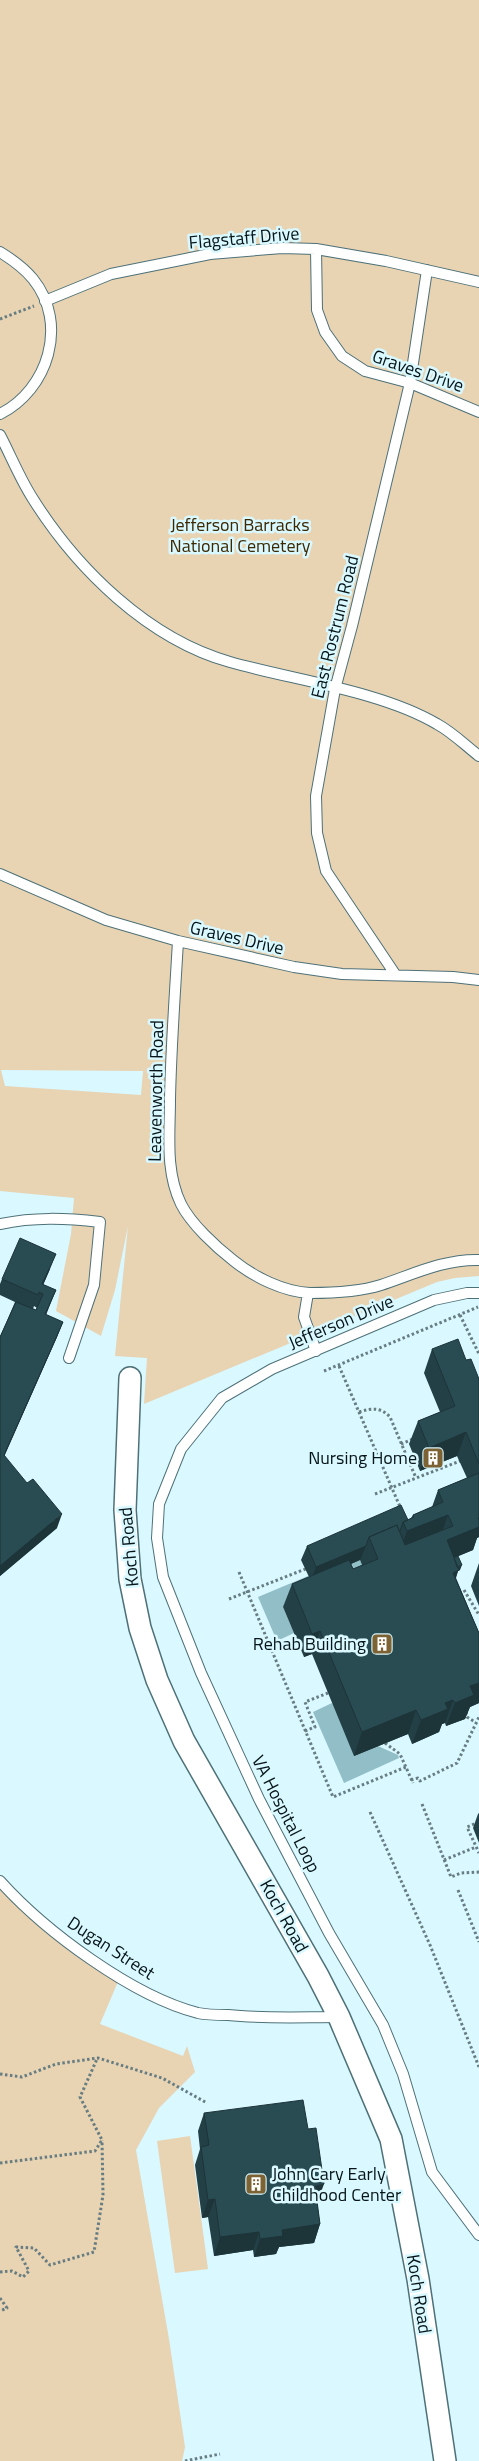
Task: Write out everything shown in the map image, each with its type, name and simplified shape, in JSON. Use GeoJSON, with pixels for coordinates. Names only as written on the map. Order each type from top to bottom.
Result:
{"type":"FeatureCollection","features":[{"type":"Feature","properties":{"kind":"street","name":"Koch Road"},"geometry":{"type":"LineString","coordinates":[[130,1378],[125,1510],[130,1579],[140,1628],[157,1680],[184,1741],[214,1796],[280,1907],[340,2017],[391,2139],[418,2279],[445,2461]]}},
{"type":"Feature","properties":{"kind":"lane","name":"Flagstaff Drive"},"geometry":{"type":"LineString","coordinates":[[45,301],[111,274],[210,254],[282,248],[316,249],[479,282]]}},
{"type":"Feature","properties":{"kind":"lane","name":"Graves Drive"},"geometry":{"type":"LineString","coordinates":[[316,249],[317,310],[333,346],[342,356],[365,372],[410,383],[479,412]]}},
{"type":"Feature","properties":{"kind":"lane"},"geometry":{"type":"LineString","coordinates":[[0,252],[18,263],[34,280],[45,301],[51,324],[50,348],[43,371],[30,392],[13,408],[0,414]]}},
{"type":"Feature","properties":{"kind":"lane","name":"East Rostrum Road"},"geometry":{"type":"LineString","coordinates":[[395,974],[326,871],[317,833],[316,796],[335,689],[352,626],[410,383],[427,270]]}},
{"type":"Feature","properties":{"kind":"lane"},"geometry":{"type":"LineString","coordinates":[[0,435],[32,497],[56,533],[77,559],[116,598],[163,631],[192,648],[228,662],[386,702],[437,724],[479,756]]}},
{"type":"Feature","properties":{"kind":"lane","name":"Graves Drive"},"geometry":{"type":"LineString","coordinates":[[0,874],[106,920],[178,941],[294,967],[342,974],[395,974],[479,980]]}},
{"type":"Feature","properties":{"kind":"lane","name":"Leavenworth Road"},"geometry":{"type":"LineString","coordinates":[[178,941],[171,1071],[169,1164],[181,1204],[212,1244],[248,1272],[279,1286],[308,1293],[350,1292],[380,1285],[409,1274],[459,1260],[479,1260]]}},
{"type":"Feature","properties":{"kind":"lane"},"geometry":{"type":"LineString","coordinates":[[0,1224],[27,1218],[73,1219],[100,1222],[94,1284],[69,1358]]}},
{"type":"Feature","properties":{"kind":"lane"},"geometry":{"type":"LineString","coordinates":[[308,1293],[304,1317],[316,1351]]}},
{"type":"Feature","properties":{"kind":"lane","name":"Jefferson Drive"},"geometry":{"type":"LineString","coordinates":[[222,1398],[272,1369],[434,1300],[466,1293],[479,1293]]}},
{"type":"Feature","properties":{"kind":"lane","name":"VA Hospital Loop"},"geometry":{"type":"LineString","coordinates":[[222,1398],[181,1449],[159,1504],[157,1538],[163,1577],[201,1673],[259,1800],[329,1933],[383,2025],[403,2074],[432,2172],[479,2235]]}},
{"type":"Feature","properties":{"kind":"lane","name":"Dugan Street"},"geometry":{"type":"LineString","coordinates":[[0,1881],[17,1900],[76,1948],[145,1992],[198,2013],[254,2018],[340,2017]]}},
{"type":"Feature","properties":{"kind":"path"},"geometry":{"type":"LineString","coordinates":[[0,319],[45,301]]}},
{"type":"Feature","properties":{"kind":"path"},"geometry":{"type":"LineString","coordinates":[[324,1371],[479,1307]]}},
{"type":"Feature","properties":{"kind":"path"},"geometry":{"type":"LineString","coordinates":[[460,1315],[479,1354]]}},
{"type":"Feature","properties":{"kind":"path"},"geometry":{"type":"LineString","coordinates":[[339,1366],[402,1512]]}},
{"type":"Feature","properties":{"kind":"path"},"geometry":{"type":"LineString","coordinates":[[360,1412],[377,1409],[385,1412],[390,1417],[416,1478]]}},
{"type":"Feature","properties":{"kind":"path"},"geometry":{"type":"LineString","coordinates":[[402,1444],[419,1436]]}},
{"type":"Feature","properties":{"kind":"path"},"geometry":{"type":"LineString","coordinates":[[374,1494],[460,1461]]}},
{"type":"Feature","properties":{"kind":"path"},"geometry":{"type":"LineString","coordinates":[[229,1599],[310,1567]]}},
{"type":"Feature","properties":{"kind":"path"},"geometry":{"type":"LineString","coordinates":[[239,1572],[332,1797],[406,1767]]}},
{"type":"Feature","properties":{"kind":"path"},"geometry":{"type":"LineString","coordinates":[[464,1590],[479,1616]]}},
{"type":"Feature","properties":{"kind":"path"},"geometry":{"type":"LineString","coordinates":[[305,1731],[315,1727],[305,1702],[328,1693]]}},
{"type":"Feature","properties":{"kind":"path"},"geometry":{"type":"LineString","coordinates":[[464,1709],[467,1717],[475,1722]]}},
{"type":"Feature","properties":{"kind":"path"},"geometry":{"type":"LineString","coordinates":[[386,1743],[400,1754],[412,1782],[418,1778],[420,1781],[458,1763],[475,1722],[479,1717]]}},
{"type":"Feature","properties":{"kind":"path"},"geometry":{"type":"LineString","coordinates":[[422,1804],[452,1877],[479,1872]]}},
{"type":"Feature","properties":{"kind":"path"},"geometry":{"type":"LineString","coordinates":[[370,1812],[430,1945],[479,2067]]}},
{"type":"Feature","properties":{"kind":"path"},"geometry":{"type":"LineString","coordinates":[[479,1822],[468,1827],[479,1853]]}},
{"type":"Feature","properties":{"kind":"path"},"geometry":{"type":"LineString","coordinates":[[444,1860],[476,1847]]}},
{"type":"Feature","properties":{"kind":"path"},"geometry":{"type":"LineString","coordinates":[[458,1890],[479,1941]]}},
{"type":"Feature","properties":{"kind":"path"},"geometry":{"type":"LineString","coordinates":[[0,2272],[12,2271],[23,2277],[29,2272],[16,2247],[34,2248],[50,2265],[94,2252],[103,2195],[102,2140],[80,2096],[98,2058]]}},
{"type":"Feature","properties":{"kind":"path"},"geometry":{"type":"LineString","coordinates":[[0,2074],[22,2077],[56,2064],[98,2058],[162,2078],[207,2103]]}},
{"type":"Feature","properties":{"kind":"path"},"geometry":{"type":"LineString","coordinates":[[0,2163],[95,2151],[102,2140]]}},
{"type":"Feature","properties":{"kind":"path"},"geometry":{"type":"LineString","coordinates":[[0,2298],[7,2308],[0,2311]]}},
{"type":"Feature","properties":{"kind":"path"},"geometry":{"type":"LineString","coordinates":[[185,2461],[220,2454]]}},
{"type":"Feature","properties":{"kind":"green space","name":"Jefferson Barracks National Cemetery"},"geometry":{"type":"Polygon","coordinates":[[[0,0],[479,0],[479,1276],[437,1282],[144,1404],[147,1358],[115,1356],[128,1226],[115,1290],[101,1336],[56,1311],[71,1234],[74,1198],[0,1191],[0,0]],[[1,1070],[5,1086],[141,1095],[143,1071],[1,1070]]]}},
{"type":"Feature","properties":{"kind":"green space"},"geometry":{"type":"Polygon","coordinates":[[[0,1880],[14,1897],[120,1977],[100,2024],[183,2056],[187,2046],[195,2072],[159,2108],[136,2150],[169,2339],[185,2447],[182,2461],[0,2461],[0,1880]]]}},
{"type":"Feature","properties":{"kind":"green space"},"geometry":{"type":"Polygon","coordinates":[[[190,2136],[208,2269],[175,2273],[157,2141],[190,2136]]]}},
{"type":"Feature","properties":{"kind":"water"},"geometry":{"type":"Polygon","coordinates":[[[360,1560],[369,1582],[283,1607],[294,1633],[277,1641],[258,1597],[308,1576],[311,1581],[360,1560]]]}},
{"type":"Feature","properties":{"kind":"water"},"geometry":{"type":"Polygon","coordinates":[[[332,1703],[378,1746],[398,1755],[399,1758],[344,1783],[313,1712],[332,1703]]]}},
{"type":"Feature","properties":{"kind":"pier"},"geometry":{"type":"Polygon","coordinates":[[[176,1501],[204,1567],[204,1572],[183,1580],[179,1578],[175,1567],[173,1537],[176,1501]]]}},
{"type":"Feature","properties":{"kind":"building"},"geometry":{"type":"Polygon","coordinates":[[[20,1238],[56,1254],[42,1284],[56,1290],[45,1314],[63,1322],[4,1455],[27,1483],[33,1479],[62,1514],[0,1566],[0,1337],[16,1302],[36,1310],[43,1294],[39,1292],[38,1295],[2,1279],[20,1238]]]}},
{"type":"Feature","properties":{"kind":"building"},"geometry":{"type":"Polygon","coordinates":[[[458,1339],[466,1360],[471,1359],[479,1379],[479,1464],[466,1432],[429,1448],[418,1421],[455,1406],[432,1349],[458,1339]]]}},
{"type":"Feature","properties":{"kind":"building","name":"Rehab Building"},"geometry":{"type":"Polygon","coordinates":[[[479,1473],[479,1527],[447,1540],[459,1570],[453,1573],[479,1633],[479,1683],[470,1686],[474,1695],[455,1703],[453,1700],[445,1703],[448,1709],[421,1720],[416,1710],[362,1732],[320,1631],[312,1634],[292,1584],[349,1560],[353,1569],[378,1559],[369,1537],[397,1525],[405,1545],[453,1526],[448,1515],[407,1531],[403,1522],[414,1517],[413,1515],[443,1502],[438,1490],[479,1473]]]}},
{"type":"Feature","properties":{"kind":"building"},"geometry":{"type":"Polygon","coordinates":[[[401,1505],[408,1520],[403,1522],[400,1531],[397,1525],[369,1537],[366,1546],[316,1567],[307,1546],[401,1505]]]}},
{"type":"Feature","properties":{"kind":"building"},"geometry":{"type":"Polygon","coordinates":[[[458,1556],[462,1565],[457,1567],[454,1558],[458,1556]]]}},
{"type":"Feature","properties":{"kind":"building","name":"John Cary Early Childhood Center"},"geometry":{"type":"Polygon","coordinates":[[[303,2100],[308,2129],[316,2128],[324,2184],[315,2186],[320,2224],[282,2230],[283,2236],[260,2239],[259,2232],[220,2237],[215,2199],[208,2200],[201,2147],[209,2145],[204,2113],[303,2100]]]}},
{"type":"Feature","properties":{"kind":"place","name":"Nursing Home"},"geometry":{"type":"Point","coordinates":[433,1458]}},
{"type":"Feature","properties":{"kind":"place","name":"Rehab Building"},"geometry":{"type":"Point","coordinates":[382,1644]}},
{"type":"Feature","properties":{"kind":"place","name":"John Cary Early Childhood Center"},"geometry":{"type":"Point","coordinates":[256,2184]}}]}
